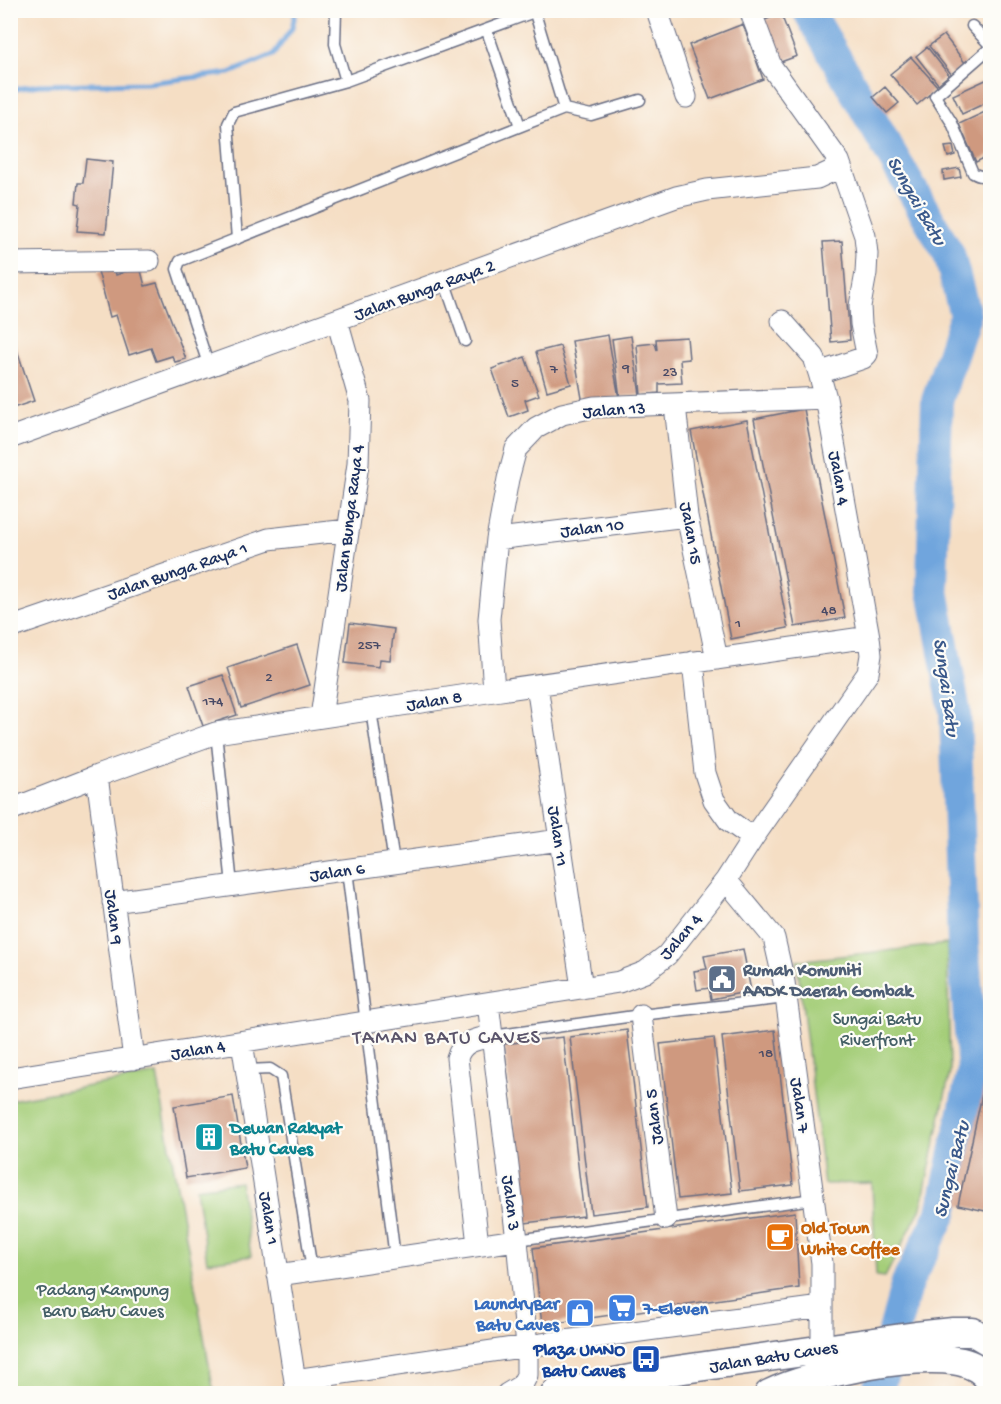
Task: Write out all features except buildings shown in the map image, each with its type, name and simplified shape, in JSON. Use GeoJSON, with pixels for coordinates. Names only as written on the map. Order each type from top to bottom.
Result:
{"type":"FeatureCollection","features":[{"type":"Feature","properties":{"kind":"main road","name":"Jalan Batu Caves"},"geometry":{"type":"LineString","coordinates":[[555,1394],[670,1371],[830,1355],[916,1336],[973,1332],[990,1342]]}},
{"type":"Feature","properties":{"kind":"main road","name":"Jalan Batu Caves"},"geometry":{"type":"LineString","coordinates":[[771,1393],[830,1355],[869,1365],[905,1361],[955,1360],[975,1366],[990,1381]]}},
{"type":"Feature","properties":{"kind":"main road"},"geometry":{"type":"LineString","coordinates":[[634,1394],[670,1371]]}},
{"type":"Feature","properties":{"kind":"street"},"geometry":{"type":"LineString","coordinates":[[657,10],[686,96]]}},
{"type":"Feature","properties":{"kind":"street"},"geometry":{"type":"LineString","coordinates":[[750,10],[771,66],[839,161],[865,236],[866,273],[860,306],[867,354],[863,358],[819,373]]}},
{"type":"Feature","properties":{"kind":"street","name":"Jalan Bunga Raya 2"},"geometry":{"type":"LineString","coordinates":[[10,438],[445,283],[676,197],[707,190],[817,178],[832,171],[839,161]]}},
{"type":"Feature","properties":{"kind":"street"},"geometry":{"type":"LineString","coordinates":[[10,263],[149,261]]}},
{"type":"Feature","properties":{"kind":"street","name":"Jalan Bunga Raya 4"},"geometry":{"type":"LineString","coordinates":[[321,717],[358,464],[360,401],[337,320]]}},
{"type":"Feature","properties":{"kind":"street","name":"Jalan 4"},"geometry":{"type":"LineString","coordinates":[[10,1078],[619,982],[645,972],[667,955],[726,880],[868,673],[871,655],[869,638],[826,398],[814,357],[782,321]]}},
{"type":"Feature","properties":{"kind":"street","name":"Jalan 13"},"geometry":{"type":"LineString","coordinates":[[494,691],[489,619],[497,539],[516,449],[536,428],[562,414],[594,407],[826,398]]}},
{"type":"Feature","properties":{"kind":"street","name":"Jalan 15"},"geometry":{"type":"LineString","coordinates":[[675,405],[687,516],[717,659]]}},
{"type":"Feature","properties":{"kind":"street","name":"Jalan 10"},"geometry":{"type":"LineString","coordinates":[[497,539],[687,516]]}},
{"type":"Feature","properties":{"kind":"street","name":"Jalan Bunga Raya 1"},"geometry":{"type":"LineString","coordinates":[[10,628],[269,539],[348,530]]}},
{"type":"Feature","properties":{"kind":"street","name":"Jalan 8"},"geometry":{"type":"LineString","coordinates":[[10,810],[216,733],[869,638]]}},
{"type":"Feature","properties":{"kind":"street"},"geometry":{"type":"LineString","coordinates":[[693,662],[705,773],[714,800],[729,821],[753,838]]}},
{"type":"Feature","properties":{"kind":"street","name":"Jalan 11"},"geometry":{"type":"LineString","coordinates":[[537,685],[582,988]]}},
{"type":"Feature","properties":{"kind":"street","name":"Jalan 9"},"geometry":{"type":"LineString","coordinates":[[97,776],[134,1059]]}},
{"type":"Feature","properties":{"kind":"street","name":"Jalan 6"},"geometry":{"type":"LineString","coordinates":[[113,902],[560,840]]}},
{"type":"Feature","properties":{"kind":"street","name":"Jalan 7"},"geometry":{"type":"LineString","coordinates":[[726,880],[774,938],[786,998],[822,1263],[822,1307],[830,1355]]}},
{"type":"Feature","properties":{"kind":"street","name":"Jalan 3"},"geometry":{"type":"LineString","coordinates":[[488,1003],[517,1240],[527,1346],[527,1375],[522,1384],[507,1394]]}},
{"type":"Feature","properties":{"kind":"street","name":"Jalan 5"},"geometry":{"type":"LineString","coordinates":[[641,1015],[666,1219]]}},
{"type":"Feature","properties":{"kind":"street"},"geometry":{"type":"LineString","coordinates":[[478,1245],[457,1058],[460,1049],[468,1041],[492,1036]]}},
{"type":"Feature","properties":{"kind":"street","name":"Jalan 1"},"geometry":{"type":"LineString","coordinates":[[242,1042],[296,1387]]}},
{"type":"Feature","properties":{"kind":"street"},"geometry":{"type":"LineString","coordinates":[[278,1275],[517,1240]]}},
{"type":"Feature","properties":{"kind":"street"},"geometry":{"type":"LineString","coordinates":[[296,1387],[527,1346],[822,1307]]}},
{"type":"Feature","properties":{"kind":"lane"},"geometry":{"type":"LineString","coordinates":[[336,10],[335,44],[346,81]]}},
{"type":"Feature","properties":{"kind":"lane"},"geometry":{"type":"LineString","coordinates":[[237,238],[228,124],[234,112],[346,81],[534,11],[564,109]]}},
{"type":"Feature","properties":{"kind":"lane"},"geometry":{"type":"LineString","coordinates":[[972,26],[990,47],[935,96],[952,123],[973,173],[984,177],[990,173]]}},
{"type":"Feature","properties":{"kind":"lane"},"geometry":{"type":"LineString","coordinates":[[487,30],[520,126]]}},
{"type":"Feature","properties":{"kind":"lane"},"geometry":{"type":"LineString","coordinates":[[209,367],[177,269],[180,261],[564,109],[591,114],[640,100]]}},
{"type":"Feature","properties":{"kind":"lane"},"geometry":{"type":"LineString","coordinates":[[445,283],[465,341]]}},
{"type":"Feature","properties":{"kind":"lane"},"geometry":{"type":"LineString","coordinates":[[371,710],[394,863]]}},
{"type":"Feature","properties":{"kind":"lane"},"geometry":{"type":"LineString","coordinates":[[216,733],[232,885]]}},
{"type":"Feature","properties":{"kind":"lane"},"geometry":{"type":"LineString","coordinates":[[347,870],[395,1258]]}},
{"type":"Feature","properties":{"kind":"lane"},"geometry":{"type":"LineString","coordinates":[[492,1036],[786,998]]}},
{"type":"Feature","properties":{"kind":"lane"},"geometry":{"type":"LineString","coordinates":[[247,1070],[270,1069],[281,1076],[312,1270]]}},
{"type":"Feature","properties":{"kind":"lane"},"geometry":{"type":"LineString","coordinates":[[517,1240],[813,1199]]}},
{"type":"Feature","properties":{"kind":"green space","name":"Sungai Batu Riverfront"},"geometry":{"type":"Polygon","coordinates":[[[947,944],[950,1072],[921,1208],[885,1277],[876,1276],[872,1183],[824,1184],[797,961],[947,944]]]}},
{"type":"Feature","properties":{"kind":"green space","name":"Padang Kampung Baru Batu Caves"},"geometry":{"type":"Polygon","coordinates":[[[157,1074],[214,1393],[17,1393],[10,1390],[11,1100],[157,1074]]]}},
{"type":"Feature","properties":{"kind":"green space"},"geometry":{"type":"Polygon","coordinates":[[[240,1182],[251,1256],[207,1262],[196,1188],[240,1182]]]}},
{"type":"Feature","properties":{"kind":"waterway"},"geometry":{"type":"LineString","coordinates":[[10,90],[39,85],[148,83],[230,73],[273,55],[292,28],[296,10]]}},
{"type":"Feature","properties":{"kind":"waterway","name":"Sungai Batu"},"geometry":{"type":"LineString","coordinates":[[808,10],[949,254],[965,315],[937,401],[932,585],[955,712],[963,942],[973,1070],[942,1213],[907,1283],[877,1394]]}},
{"type":"Feature","properties":{"kind":"place","name":"Rumah Komuniti AADK Daerah Gombak"},"geometry":{"type":"Point","coordinates":[722,979]}},
{"type":"Feature","properties":{"kind":"place","name":"Dewan Rakyat Batu Caves"},"geometry":{"type":"Point","coordinates":[209,1137]}},
{"type":"Feature","properties":{"kind":"place","name":"Old Town White Coffee"},"geometry":{"type":"Point","coordinates":[780,1237]}},
{"type":"Feature","properties":{"kind":"place","name":"7-Eleven"},"geometry":{"type":"Point","coordinates":[622,1308]}},
{"type":"Feature","properties":{"kind":"place","name":"LaundryBar Batu Caves"},"geometry":{"type":"Point","coordinates":[580,1313]}},
{"type":"Feature","properties":{"kind":"place","name":"Plaza UMNO Batu Caves"},"geometry":{"type":"Point","coordinates":[646,1359]}},
{"type":"Feature","properties":{"kind":"district","name":"TAMAN BATU CAVES"},"geometry":{"type":"Point","coordinates":[447,1036]}}]}
